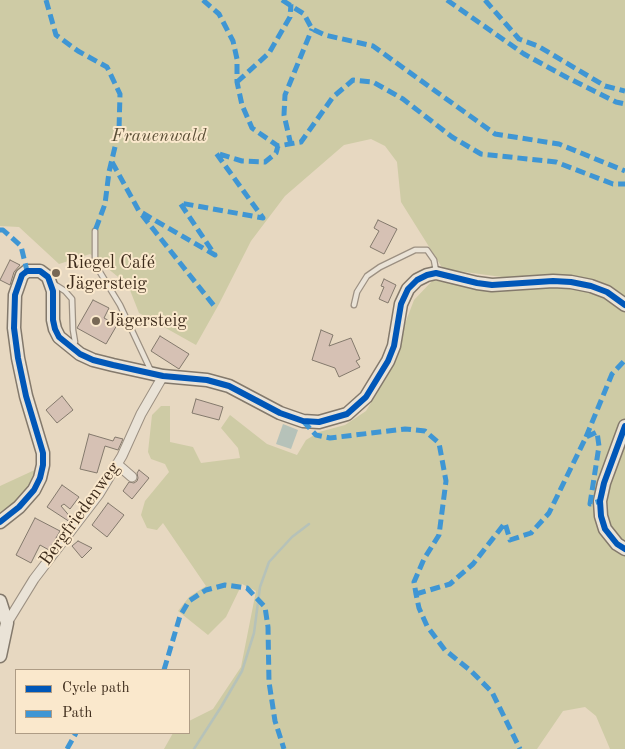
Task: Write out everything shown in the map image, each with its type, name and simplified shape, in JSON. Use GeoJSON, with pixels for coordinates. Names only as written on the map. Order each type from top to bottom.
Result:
{"type":"FeatureCollection","features":[{"type":"Feature","properties":{"kind":"street"},"geometry":{"type":"LineString","coordinates":[[0,522],[28,499],[40,478],[43,465],[43,453],[26,396],[14,328],[15,294],[22,275],[27,271],[40,271],[48,277],[53,292],[53,320],[55,329],[72,349],[93,360],[158,375],[207,380],[229,386],[280,413],[303,421],[319,422],[347,414],[366,397],[388,360],[394,346],[396,324],[401,304],[408,289],[417,280],[436,273],[492,285],[553,281],[571,282],[607,292],[625,305]]}},
{"type":"Feature","properties":{"kind":"street","name":"Bergfriedenweg"},"geometry":{"type":"LineString","coordinates":[[7,624],[34,579],[99,494],[117,464],[158,375]]}},
{"type":"Feature","properties":{"kind":"street"},"geometry":{"type":"LineString","coordinates":[[625,426],[604,483],[600,501],[601,516],[605,529],[617,544],[625,549]]}},
{"type":"Feature","properties":{"kind":"street"},"geometry":{"type":"LineString","coordinates":[[117,464],[132,477]]}},
{"type":"Feature","properties":{"kind":"street"},"geometry":{"type":"LineString","coordinates":[[0,602],[7,624],[0,656]]}},
{"type":"Feature","properties":{"kind":"lane"},"geometry":{"type":"LineString","coordinates":[[95,231],[95,264],[158,375]]}},
{"type":"Feature","properties":{"kind":"lane"},"geometry":{"type":"LineString","coordinates":[[354,305],[357,292],[367,276],[380,267],[415,250],[427,250],[434,260],[436,273]]}},
{"type":"Feature","properties":{"kind":"lane"},"geometry":{"type":"LineString","coordinates":[[51,282],[65,291],[72,299],[75,342],[72,349]]}},
{"type":"Feature","properties":{"kind":"green space","name":"Frauenwald"},"geometry":{"type":"Polygon","coordinates":[[[0,0],[625,0],[625,299],[597,284],[509,278],[443,269],[401,202],[397,162],[385,146],[371,139],[344,145],[285,196],[251,241],[196,345],[139,313],[128,285],[90,254],[59,264],[19,227],[0,226],[0,0]]]}},
{"type":"Feature","properties":{"kind":"green space"},"geometry":{"type":"Polygon","coordinates":[[[433,280],[473,288],[560,285],[588,291],[615,302],[625,310],[625,749],[610,749],[596,716],[585,707],[563,711],[537,749],[164,749],[172,734],[190,734],[190,720],[213,709],[241,667],[256,591],[242,584],[226,617],[208,635],[178,611],[189,597],[206,586],[163,523],[157,530],[147,528],[141,515],[145,501],[169,472],[165,464],[151,459],[148,452],[152,415],[161,406],[170,406],[170,442],[193,447],[201,463],[240,458],[238,448],[221,428],[230,415],[267,444],[297,455],[306,440],[319,432],[345,425],[366,411],[382,384],[414,300],[433,280]]]}},
{"type":"Feature","properties":{"kind":"green space"},"geometry":{"type":"Polygon","coordinates":[[[39,468],[32,485],[17,503],[0,517],[0,486],[39,468]]]}},
{"type":"Feature","properties":{"kind":"shaded area"},"geometry":{"type":"Polygon","coordinates":[[[283,424],[298,430],[291,449],[276,444],[283,424]]]}},
{"type":"Feature","properties":{"kind":"building"},"geometry":{"type":"Polygon","coordinates":[[[378,220],[397,229],[384,254],[370,247],[379,231],[374,228],[378,220]]]}},
{"type":"Feature","properties":{"kind":"building"},"geometry":{"type":"Polygon","coordinates":[[[10,260],[20,265],[14,272],[10,285],[0,280],[10,260]]]}},
{"type":"Feature","properties":{"kind":"building"},"geometry":{"type":"Polygon","coordinates":[[[384,279],[396,285],[388,303],[379,299],[384,287],[381,286],[384,279]]]}},
{"type":"Feature","properties":{"kind":"building","name":"Jägersteig"},"geometry":{"type":"Polygon","coordinates":[[[93,300],[109,308],[104,318],[117,325],[106,344],[77,328],[93,300]]]}},
{"type":"Feature","properties":{"kind":"building"},"geometry":{"type":"Polygon","coordinates":[[[321,330],[333,335],[329,346],[351,338],[360,359],[356,361],[360,367],[339,377],[335,368],[312,360],[321,330]]]}},
{"type":"Feature","properties":{"kind":"building"},"geometry":{"type":"Polygon","coordinates":[[[160,336],[189,354],[179,369],[151,351],[160,336]]]}},
{"type":"Feature","properties":{"kind":"building"},"geometry":{"type":"Polygon","coordinates":[[[62,396],[73,410],[57,423],[46,410],[62,396]]]}},
{"type":"Feature","properties":{"kind":"building"},"geometry":{"type":"Polygon","coordinates":[[[196,399],[223,407],[219,420],[192,413],[196,399]]]}},
{"type":"Feature","properties":{"kind":"building"},"geometry":{"type":"Polygon","coordinates":[[[89,434],[113,441],[115,437],[123,439],[118,450],[105,446],[97,473],[80,469],[89,434]]]}},
{"type":"Feature","properties":{"kind":"building"},"geometry":{"type":"Polygon","coordinates":[[[139,470],[149,478],[132,499],[123,491],[129,482],[134,483],[137,481],[139,470]]]}},
{"type":"Feature","properties":{"kind":"building"},"geometry":{"type":"Polygon","coordinates":[[[62,485],[79,497],[70,509],[64,504],[61,506],[72,519],[70,522],[47,507],[62,485]]]}},
{"type":"Feature","properties":{"kind":"building"},"geometry":{"type":"Polygon","coordinates":[[[108,503],[124,515],[107,537],[92,525],[108,503]]]}},
{"type":"Feature","properties":{"kind":"building"},"geometry":{"type":"Polygon","coordinates":[[[35,518],[60,531],[49,550],[40,545],[31,563],[16,555],[35,518]]]}},
{"type":"Feature","properties":{"kind":"building"},"geometry":{"type":"Polygon","coordinates":[[[78,541],[92,548],[82,558],[72,546],[78,541]]]}},
{"type":"Feature","properties":{"kind":"waterway"},"geometry":{"type":"LineString","coordinates":[[194,749],[242,671],[254,633],[260,587],[269,562],[292,537],[309,524]]}},
{"type":"Feature","properties":{"kind":"marked path"},"geometry":{"type":"LineString","coordinates":[[46,0],[56,35],[78,51],[107,67],[120,94],[119,130],[109,172],[105,204],[95,231]]}},
{"type":"Feature","properties":{"kind":"marked path"},"geometry":{"type":"LineString","coordinates":[[203,0],[219,14],[233,41],[237,59],[237,82],[242,105],[252,128],[278,146],[301,142],[333,97],[353,80],[373,82],[403,99],[452,137],[481,154],[556,162],[613,184],[625,184]]}},
{"type":"Feature","properties":{"kind":"marked path"},"geometry":{"type":"LineString","coordinates":[[282,0],[304,14],[312,29],[325,35],[373,46],[495,134],[559,144],[625,171]]}},
{"type":"Feature","properties":{"kind":"marked path"},"geometry":{"type":"LineString","coordinates":[[447,0],[524,54],[616,102],[625,104]]}},
{"type":"Feature","properties":{"kind":"marked path"},"geometry":{"type":"LineString","coordinates":[[485,0],[519,39],[538,46],[605,86],[625,91]]}},
{"type":"Feature","properties":{"kind":"marked path"},"geometry":{"type":"LineString","coordinates":[[237,82],[269,53],[290,17],[291,4]]}},
{"type":"Feature","properties":{"kind":"marked path"},"geometry":{"type":"LineString","coordinates":[[291,145],[284,115],[285,95],[312,29]]}},
{"type":"Feature","properties":{"kind":"marked path"},"geometry":{"type":"LineString","coordinates":[[112,162],[139,211],[215,255],[180,203],[263,218],[216,153],[242,161],[265,162],[276,153],[278,146]]}},
{"type":"Feature","properties":{"kind":"marked path"},"geometry":{"type":"LineString","coordinates":[[142,215],[215,307]]}},
{"type":"Feature","properties":{"kind":"marked path"},"geometry":{"type":"LineString","coordinates":[[0,230],[3,230],[21,246],[27,271]]}},
{"type":"Feature","properties":{"kind":"marked path"},"geometry":{"type":"LineString","coordinates":[[586,437],[612,374],[625,360]]}},
{"type":"Feature","properties":{"kind":"marked path"},"geometry":{"type":"LineString","coordinates":[[303,421],[316,435],[330,438],[405,429],[425,431],[439,443],[446,481],[439,535],[424,559],[414,582],[419,608],[427,626],[445,650],[471,671],[492,692],[520,749]]}},
{"type":"Feature","properties":{"kind":"marked path"},"geometry":{"type":"LineString","coordinates":[[416,594],[450,584],[473,564],[505,523],[510,540],[531,533],[549,513],[586,437],[597,432],[599,446],[590,504],[600,501]]}},
{"type":"Feature","properties":{"kind":"marked path"},"geometry":{"type":"LineString","coordinates":[[164,669],[180,616],[189,601],[206,590],[225,585],[247,588],[265,607],[268,627],[269,682],[275,721],[284,749]]}},
{"type":"Feature","properties":{"kind":"marked path"},"geometry":{"type":"LineString","coordinates":[[67,749],[75,734]]}},
{"type":"Feature","properties":{"kind":"cycle path"},"geometry":{"type":"LineString","coordinates":[[0,522],[19,507],[34,490],[40,478],[43,465],[43,453],[26,396],[14,328],[15,295],[22,275],[27,271],[40,271],[48,277],[53,291],[53,320],[55,329],[59,337],[80,354],[93,360],[163,376],[207,380],[229,386],[280,413],[303,421],[319,422],[347,414],[366,397],[388,361],[394,346],[401,304],[408,289],[417,280],[427,275],[436,273],[492,285],[553,281],[571,282],[607,292],[625,305]]}},
{"type":"Feature","properties":{"kind":"cycle path"},"geometry":{"type":"LineString","coordinates":[[625,426],[604,483],[600,501],[601,516],[605,529],[617,544],[625,549]]}},
{"type":"Feature","properties":{"kind":"place","name":"Riegel Café Jägersteig"},"geometry":{"type":"Point","coordinates":[56,273]}},
{"type":"Feature","properties":{"kind":"place","name":"Jägersteig"},"geometry":{"type":"Point","coordinates":[96,321]}}]}
